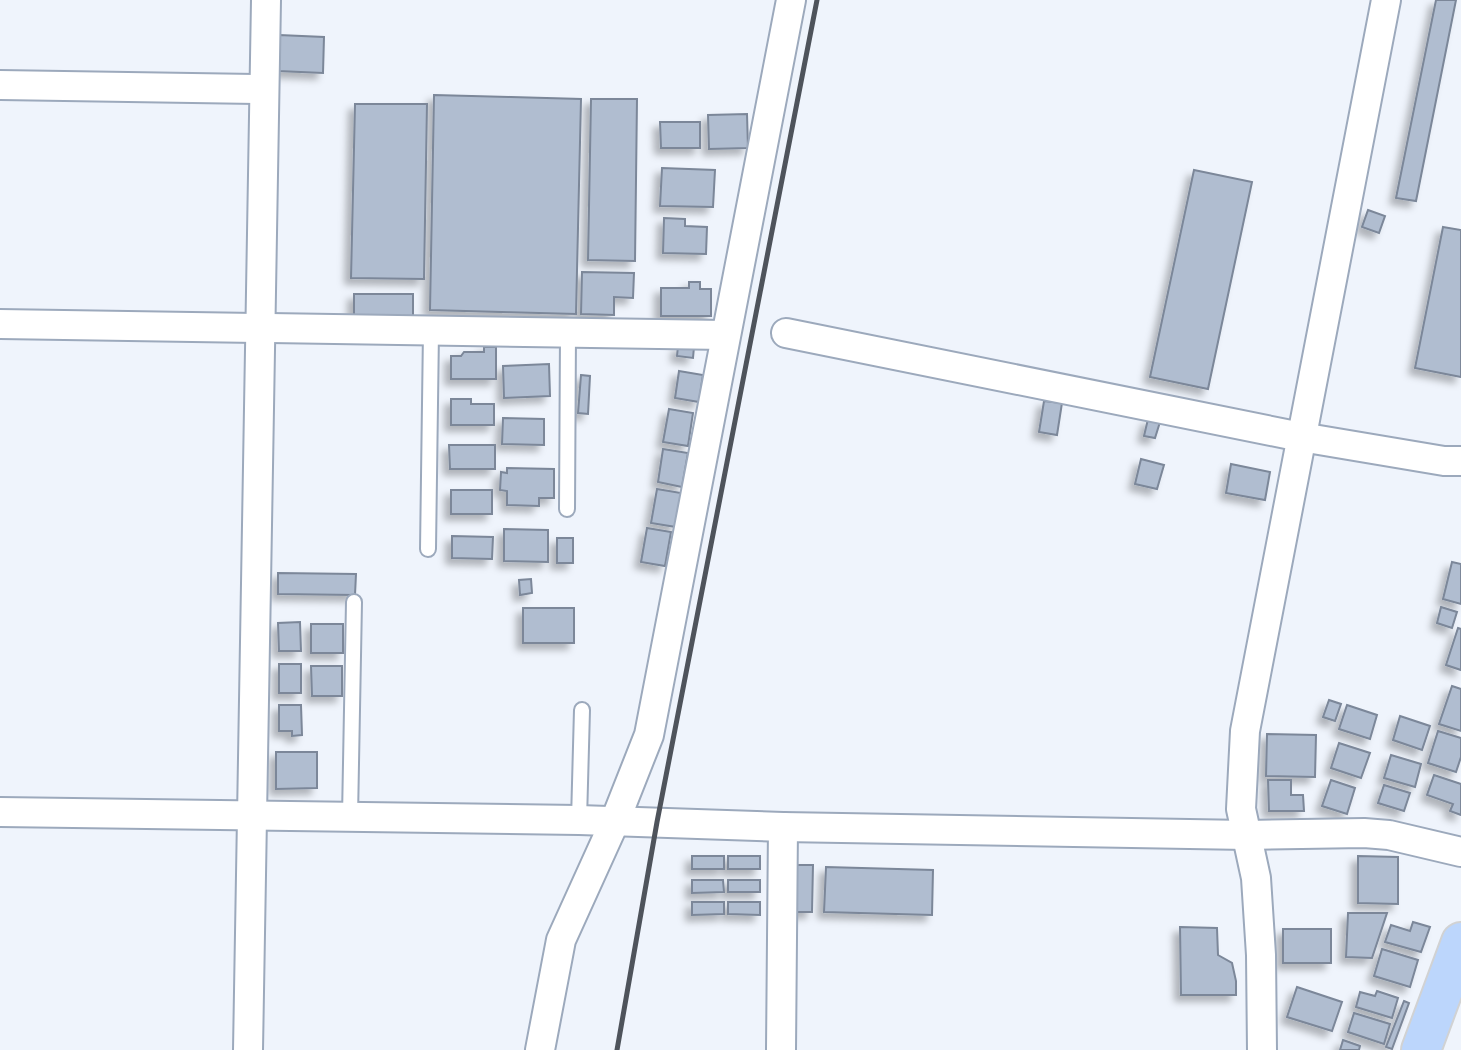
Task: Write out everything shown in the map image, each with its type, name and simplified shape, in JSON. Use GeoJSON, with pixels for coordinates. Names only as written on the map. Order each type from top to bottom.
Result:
{"type":"FeatureCollection","features":[{"type":"Feature","properties":{"kind":"highway"},"geometry":{"type":"LineString","coordinates":[[1421,1050],[1461,942]]}},
{"type":"Feature","properties":{"kind":"street"},"geometry":{"type":"LineString","coordinates":[[248,1050],[266,0]]}},
{"type":"Feature","properties":{"kind":"street"},"geometry":{"type":"LineString","coordinates":[[540,1050],[561,940],[615,821],[649,735],[791,0]]}},
{"type":"Feature","properties":{"kind":"street"},"geometry":{"type":"LineString","coordinates":[[1262,1050],[1261,955],[1256,878],[1241,809],[1245,731],[1386,0]]}},
{"type":"Feature","properties":{"kind":"street"},"geometry":{"type":"LineString","coordinates":[[0,85],[264,89]]}},
{"type":"Feature","properties":{"kind":"street"},"geometry":{"type":"LineString","coordinates":[[0,324],[726,335]]}},
{"type":"Feature","properties":{"kind":"street"},"geometry":{"type":"LineString","coordinates":[[786,333],[1301,437],[1444,461],[1461,461]]}},
{"type":"Feature","properties":{"kind":"street"},"geometry":{"type":"LineString","coordinates":[[0,812],[579,820],[783,827],[1248,835],[1364,833],[1389,835],[1461,852]]}},
{"type":"Feature","properties":{"kind":"street"},"geometry":{"type":"LineString","coordinates":[[781,1050],[783,827]]}},
{"type":"Feature","properties":{"kind":"lane"},"geometry":{"type":"LineString","coordinates":[[428,549],[431,331]]}},
{"type":"Feature","properties":{"kind":"lane"},"geometry":{"type":"LineString","coordinates":[[567,509],[568,333]]}},
{"type":"Feature","properties":{"kind":"lane"},"geometry":{"type":"LineString","coordinates":[[350,817],[354,602]]}},
{"type":"Feature","properties":{"kind":"lane"},"geometry":{"type":"LineString","coordinates":[[579,820],[582,710]]}},
{"type":"Feature","properties":{"kind":"building"},"geometry":{"type":"Polygon","coordinates":[[[1436,0],[1456,0],[1416,201],[1396,198],[1436,0]]]}},
{"type":"Feature","properties":{"kind":"building"},"geometry":{"type":"Polygon","coordinates":[[[279,35],[324,37],[323,73],[278,71],[279,35]]]}},
{"type":"Feature","properties":{"kind":"building"},"geometry":{"type":"Polygon","coordinates":[[[434,95],[581,99],[576,314],[430,310],[434,95]]]}},
{"type":"Feature","properties":{"kind":"building"},"geometry":{"type":"Polygon","coordinates":[[[591,99],[637,99],[635,261],[588,260],[591,99]]]}},
{"type":"Feature","properties":{"kind":"building"},"geometry":{"type":"Polygon","coordinates":[[[355,104],[427,104],[424,279],[351,278],[355,104]]]}},
{"type":"Feature","properties":{"kind":"building"},"geometry":{"type":"Polygon","coordinates":[[[747,114],[748,148],[709,149],[708,115],[747,114]]]}},
{"type":"Feature","properties":{"kind":"building"},"geometry":{"type":"Polygon","coordinates":[[[660,122],[700,122],[700,148],[661,148],[660,122]]]}},
{"type":"Feature","properties":{"kind":"building"},"geometry":{"type":"Polygon","coordinates":[[[662,168],[715,170],[713,207],[660,206],[662,168]]]}},
{"type":"Feature","properties":{"kind":"building"},"geometry":{"type":"Polygon","coordinates":[[[1194,170],[1252,182],[1208,389],[1150,377],[1194,170]]]}},
{"type":"Feature","properties":{"kind":"building"},"geometry":{"type":"Polygon","coordinates":[[[1368,210],[1385,216],[1379,233],[1362,227],[1368,210]]]}},
{"type":"Feature","properties":{"kind":"building"},"geometry":{"type":"Polygon","coordinates":[[[664,218],[685,219],[685,226],[707,227],[706,254],[663,253],[664,218]]]}},
{"type":"Feature","properties":{"kind":"building"},"geometry":{"type":"Polygon","coordinates":[[[1443,227],[1461,230],[1461,377],[1415,368],[1443,227]]]}},
{"type":"Feature","properties":{"kind":"building"},"geometry":{"type":"Polygon","coordinates":[[[582,272],[634,273],[633,298],[614,297],[614,315],[581,314],[582,272]]]}},
{"type":"Feature","properties":{"kind":"building"},"geometry":{"type":"Polygon","coordinates":[[[689,282],[700,282],[700,289],[711,289],[711,316],[661,316],[661,288],[689,288],[689,282]]]}},
{"type":"Feature","properties":{"kind":"building"},"geometry":{"type":"Polygon","coordinates":[[[354,294],[413,294],[413,317],[354,317],[354,294]]]}},
{"type":"Feature","properties":{"kind":"building"},"geometry":{"type":"Polygon","coordinates":[[[678,346],[694,347],[693,358],[677,356],[678,346]]]}},
{"type":"Feature","properties":{"kind":"building"},"geometry":{"type":"Polygon","coordinates":[[[484,347],[496,347],[496,379],[451,379],[451,356],[461,356],[464,352],[484,352],[484,347]]]}},
{"type":"Feature","properties":{"kind":"building"},"geometry":{"type":"Polygon","coordinates":[[[549,364],[550,396],[504,398],[503,366],[549,364]]]}},
{"type":"Feature","properties":{"kind":"building"},"geometry":{"type":"Polygon","coordinates":[[[679,371],[703,375],[699,402],[675,398],[679,371]]]}},
{"type":"Feature","properties":{"kind":"building"},"geometry":{"type":"Polygon","coordinates":[[[581,375],[590,376],[588,414],[578,413],[581,375]]]}},
{"type":"Feature","properties":{"kind":"building"},"geometry":{"type":"Polygon","coordinates":[[[451,399],[471,399],[471,404],[494,404],[494,425],[451,425],[451,399]]]}},
{"type":"Feature","properties":{"kind":"building"},"geometry":{"type":"Polygon","coordinates":[[[1044,401],[1062,403],[1057,435],[1039,432],[1044,401]]]}},
{"type":"Feature","properties":{"kind":"building"},"geometry":{"type":"Polygon","coordinates":[[[669,409],[693,413],[688,446],[663,442],[669,409]]]}},
{"type":"Feature","properties":{"kind":"building"},"geometry":{"type":"Polygon","coordinates":[[[503,418],[544,419],[544,445],[502,444],[503,418]]]}},
{"type":"Feature","properties":{"kind":"building"},"geometry":{"type":"Polygon","coordinates":[[[1148,419],[1160,422],[1155,438],[1144,436],[1148,419]]]}},
{"type":"Feature","properties":{"kind":"building"},"geometry":{"type":"Polygon","coordinates":[[[449,445],[495,445],[495,469],[450,469],[449,445]]]}},
{"type":"Feature","properties":{"kind":"building"},"geometry":{"type":"Polygon","coordinates":[[[663,449],[688,453],[682,487],[658,482],[663,449]]]}},
{"type":"Feature","properties":{"kind":"building"},"geometry":{"type":"Polygon","coordinates":[[[1141,459],[1164,465],[1157,489],[1135,484],[1141,459]]]}},
{"type":"Feature","properties":{"kind":"building"},"geometry":{"type":"Polygon","coordinates":[[[1231,464],[1270,472],[1265,500],[1226,493],[1231,464]]]}},
{"type":"Feature","properties":{"kind":"building"},"geometry":{"type":"Polygon","coordinates":[[[507,468],[554,469],[554,498],[539,498],[539,506],[507,505],[507,491],[500,490],[501,472],[507,473],[507,468]]]}},
{"type":"Feature","properties":{"kind":"building"},"geometry":{"type":"Polygon","coordinates":[[[657,489],[681,493],[676,527],[651,523],[657,489]]]}},
{"type":"Feature","properties":{"kind":"building"},"geometry":{"type":"Polygon","coordinates":[[[451,490],[492,490],[492,514],[451,514],[451,490]]]}},
{"type":"Feature","properties":{"kind":"building"},"geometry":{"type":"Polygon","coordinates":[[[647,528],[671,532],[665,566],[641,562],[647,528]]]}},
{"type":"Feature","properties":{"kind":"building"},"geometry":{"type":"Polygon","coordinates":[[[504,529],[548,530],[548,562],[504,561],[504,529]]]}},
{"type":"Feature","properties":{"kind":"building"},"geometry":{"type":"Polygon","coordinates":[[[452,536],[493,537],[492,559],[452,558],[452,536]]]}},
{"type":"Feature","properties":{"kind":"building"},"geometry":{"type":"Polygon","coordinates":[[[557,538],[573,538],[573,563],[557,563],[557,538]]]}},
{"type":"Feature","properties":{"kind":"building"},"geometry":{"type":"Polygon","coordinates":[[[1452,562],[1461,564],[1461,604],[1443,599],[1452,562]]]}},
{"type":"Feature","properties":{"kind":"building"},"geometry":{"type":"Polygon","coordinates":[[[278,573],[356,574],[355,595],[278,594],[278,573]]]}},
{"type":"Feature","properties":{"kind":"building"},"geometry":{"type":"Polygon","coordinates":[[[531,579],[532,593],[520,595],[519,580],[531,579]]]}},
{"type":"Feature","properties":{"kind":"building"},"geometry":{"type":"Polygon","coordinates":[[[1441,607],[1457,612],[1452,628],[1437,623],[1441,607]]]}},
{"type":"Feature","properties":{"kind":"building"},"geometry":{"type":"Polygon","coordinates":[[[523,608],[574,608],[574,643],[523,643],[523,608]]]}},
{"type":"Feature","properties":{"kind":"building"},"geometry":{"type":"Polygon","coordinates":[[[300,622],[301,651],[279,651],[278,623],[300,622]]]}},
{"type":"Feature","properties":{"kind":"building"},"geometry":{"type":"Polygon","coordinates":[[[311,624],[343,624],[343,653],[311,653],[311,624]]]}},
{"type":"Feature","properties":{"kind":"building"},"geometry":{"type":"Polygon","coordinates":[[[1458,628],[1461,629],[1461,670],[1446,665],[1458,628]]]}},
{"type":"Feature","properties":{"kind":"building"},"geometry":{"type":"Polygon","coordinates":[[[279,664],[301,664],[301,693],[279,693],[279,664]]]}},
{"type":"Feature","properties":{"kind":"building"},"geometry":{"type":"Polygon","coordinates":[[[311,666],[342,666],[342,696],[312,696],[311,666]]]}},
{"type":"Feature","properties":{"kind":"building"},"geometry":{"type":"Polygon","coordinates":[[[1452,686],[1461,689],[1461,731],[1439,724],[1452,686]]]}},
{"type":"Feature","properties":{"kind":"building"},"geometry":{"type":"Polygon","coordinates":[[[1329,700],[1341,704],[1335,721],[1323,717],[1329,700]]]}},
{"type":"Feature","properties":{"kind":"building"},"geometry":{"type":"Polygon","coordinates":[[[279,705],[301,705],[302,735],[292,736],[292,731],[279,731],[279,705]]]}},
{"type":"Feature","properties":{"kind":"building"},"geometry":{"type":"Polygon","coordinates":[[[1347,705],[1377,715],[1370,739],[1339,729],[1347,705]]]}},
{"type":"Feature","properties":{"kind":"building"},"geometry":{"type":"Polygon","coordinates":[[[1400,716],[1430,726],[1422,750],[1393,740],[1400,716]]]}},
{"type":"Feature","properties":{"kind":"building"},"geometry":{"type":"Polygon","coordinates":[[[1438,731],[1461,738],[1461,757],[1456,772],[1428,763],[1438,731]]]}},
{"type":"Feature","properties":{"kind":"building"},"geometry":{"type":"Polygon","coordinates":[[[1267,734],[1316,735],[1315,777],[1266,776],[1267,734]]]}},
{"type":"Feature","properties":{"kind":"building"},"geometry":{"type":"Polygon","coordinates":[[[1339,743],[1370,753],[1361,778],[1331,768],[1339,743]]]}},
{"type":"Feature","properties":{"kind":"building"},"geometry":{"type":"Polygon","coordinates":[[[276,752],[317,752],[317,788],[276,789],[276,752]]]}},
{"type":"Feature","properties":{"kind":"building"},"geometry":{"type":"Polygon","coordinates":[[[1391,755],[1421,764],[1415,787],[1384,778],[1391,755]]]}},
{"type":"Feature","properties":{"kind":"building"},"geometry":{"type":"Polygon","coordinates":[[[1434,775],[1461,784],[1461,815],[1450,811],[1453,804],[1427,795],[1434,775]]]}},
{"type":"Feature","properties":{"kind":"building"},"geometry":{"type":"Polygon","coordinates":[[[1268,780],[1291,780],[1291,795],[1303,795],[1304,811],[1269,811],[1268,780]]]}},
{"type":"Feature","properties":{"kind":"building"},"geometry":{"type":"Polygon","coordinates":[[[1331,780],[1355,788],[1347,814],[1322,806],[1331,780]]]}},
{"type":"Feature","properties":{"kind":"building"},"geometry":{"type":"Polygon","coordinates":[[[1384,785],[1410,793],[1404,811],[1378,803],[1384,785]]]}},
{"type":"Feature","properties":{"kind":"building"},"geometry":{"type":"Polygon","coordinates":[[[692,856],[724,856],[724,869],[692,869],[692,856]]]}},
{"type":"Feature","properties":{"kind":"building"},"geometry":{"type":"Polygon","coordinates":[[[728,856],[760,856],[760,869],[728,869],[728,856]]]}},
{"type":"Feature","properties":{"kind":"building"},"geometry":{"type":"Polygon","coordinates":[[[1358,856],[1398,857],[1398,904],[1358,903],[1358,856]]]}},
{"type":"Feature","properties":{"kind":"building"},"geometry":{"type":"Polygon","coordinates":[[[796,865],[813,865],[812,912],[796,912],[796,865]]]}},
{"type":"Feature","properties":{"kind":"building"},"geometry":{"type":"Polygon","coordinates":[[[826,867],[933,870],[932,915],[824,912],[826,867]]]}},
{"type":"Feature","properties":{"kind":"building"},"geometry":{"type":"Polygon","coordinates":[[[692,880],[723,880],[724,892],[692,893],[692,880]]]}},
{"type":"Feature","properties":{"kind":"building"},"geometry":{"type":"Polygon","coordinates":[[[728,880],[760,880],[760,892],[728,892],[728,880]]]}},
{"type":"Feature","properties":{"kind":"building"},"geometry":{"type":"Polygon","coordinates":[[[692,902],[724,902],[724,914],[692,915],[692,902]]]}},
{"type":"Feature","properties":{"kind":"building"},"geometry":{"type":"Polygon","coordinates":[[[728,902],[760,902],[760,915],[728,914],[728,902]]]}},
{"type":"Feature","properties":{"kind":"building"},"geometry":{"type":"Polygon","coordinates":[[[1348,913],[1387,913],[1372,958],[1346,957],[1348,913]]]}},
{"type":"Feature","properties":{"kind":"building"},"geometry":{"type":"Polygon","coordinates":[[[1413,922],[1430,927],[1421,952],[1385,942],[1391,925],[1410,931],[1413,922]]]}},
{"type":"Feature","properties":{"kind":"building"},"geometry":{"type":"Polygon","coordinates":[[[1180,927],[1217,928],[1218,955],[1232,963],[1236,995],[1181,995],[1180,927]]]}},
{"type":"Feature","properties":{"kind":"building"},"geometry":{"type":"Polygon","coordinates":[[[1283,929],[1331,929],[1331,963],[1283,963],[1283,929]]]}},
{"type":"Feature","properties":{"kind":"building"},"geometry":{"type":"Polygon","coordinates":[[[1382,949],[1418,960],[1410,987],[1374,976],[1382,949]]]}},
{"type":"Feature","properties":{"kind":"building"},"geometry":{"type":"Polygon","coordinates":[[[1297,987],[1342,1002],[1332,1031],[1287,1017],[1297,987]]]}},
{"type":"Feature","properties":{"kind":"building"},"geometry":{"type":"Polygon","coordinates":[[[1377,991],[1398,998],[1392,1018],[1356,1007],[1360,992],[1375,996],[1377,991]]]}},
{"type":"Feature","properties":{"kind":"building"},"geometry":{"type":"Polygon","coordinates":[[[1404,1001],[1409,1003],[1392,1049],[1386,1047],[1404,1001]]]}},
{"type":"Feature","properties":{"kind":"building"},"geometry":{"type":"Polygon","coordinates":[[[1354,1013],[1390,1024],[1384,1044],[1348,1032],[1354,1013]]]}},
{"type":"Feature","properties":{"kind":"building"},"geometry":{"type":"Polygon","coordinates":[[[1343,1040],[1360,1046],[1359,1050],[1340,1050],[1343,1040]]]}},
{"type":"Feature","properties":{"kind":"railway"},"geometry":{"type":"LineString","coordinates":[[617,1050],[657,822],[817,0]]}}]}
